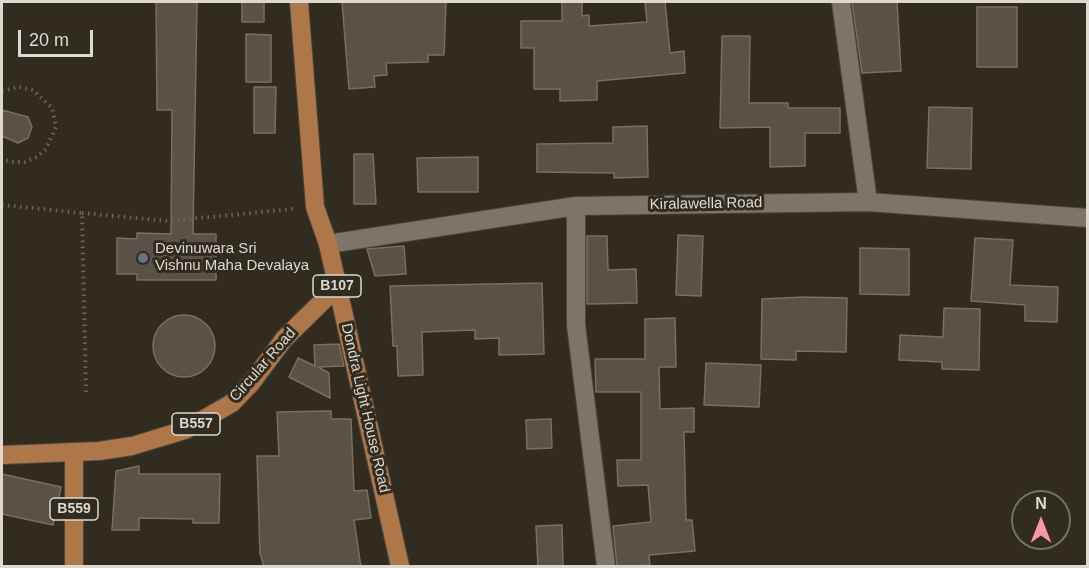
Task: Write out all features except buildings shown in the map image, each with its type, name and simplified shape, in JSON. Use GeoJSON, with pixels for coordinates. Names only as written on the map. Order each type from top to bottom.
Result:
{"type":"FeatureCollection","features":[{"type":"Feature","properties":{"kind":"main road","name":"Dondra Light House Road"},"geometry":{"type":"LineString","coordinates":[[299,2],[315,207],[328,244],[400,567]]}},
{"type":"Feature","properties":{"kind":"main road","name":"Circular Road"},"geometry":{"type":"LineString","coordinates":[[2,455],[75,452],[132,446],[160,438],[211,416],[238,396],[284,339],[337,287]]}},
{"type":"Feature","properties":{"kind":"main road","name":"B559"},"geometry":{"type":"LineString","coordinates":[[74,567],[75,452]]}},
{"type":"Feature","properties":{"kind":"street"},"geometry":{"type":"LineString","coordinates":[[841,2],[868,202]]}},
{"type":"Feature","properties":{"kind":"street","name":"Kiralawella Road"},"geometry":{"type":"LineString","coordinates":[[328,244],[576,206],[868,202],[1088,218]]}},
{"type":"Feature","properties":{"kind":"street"},"geometry":{"type":"LineString","coordinates":[[576,206],[576,325],[606,567]]}},
{"type":"Feature","properties":{"kind":"path"},"geometry":{"type":"LineString","coordinates":[[2,91],[18,87],[33,90],[44,97],[52,108],[56,127],[50,144],[37,157],[11,162],[2,160]]}},
{"type":"Feature","properties":{"kind":"path"},"geometry":{"type":"LineString","coordinates":[[2,205],[168,221],[315,207]]}},
{"type":"Feature","properties":{"kind":"path"},"geometry":{"type":"LineString","coordinates":[[82,213],[86,393]]}},
{"type":"Feature","properties":{"kind":"place","name":"Devinuwara Sri Vishnu Maha Devalaya"},"geometry":{"type":"Point","coordinates":[143,258]}}]}
